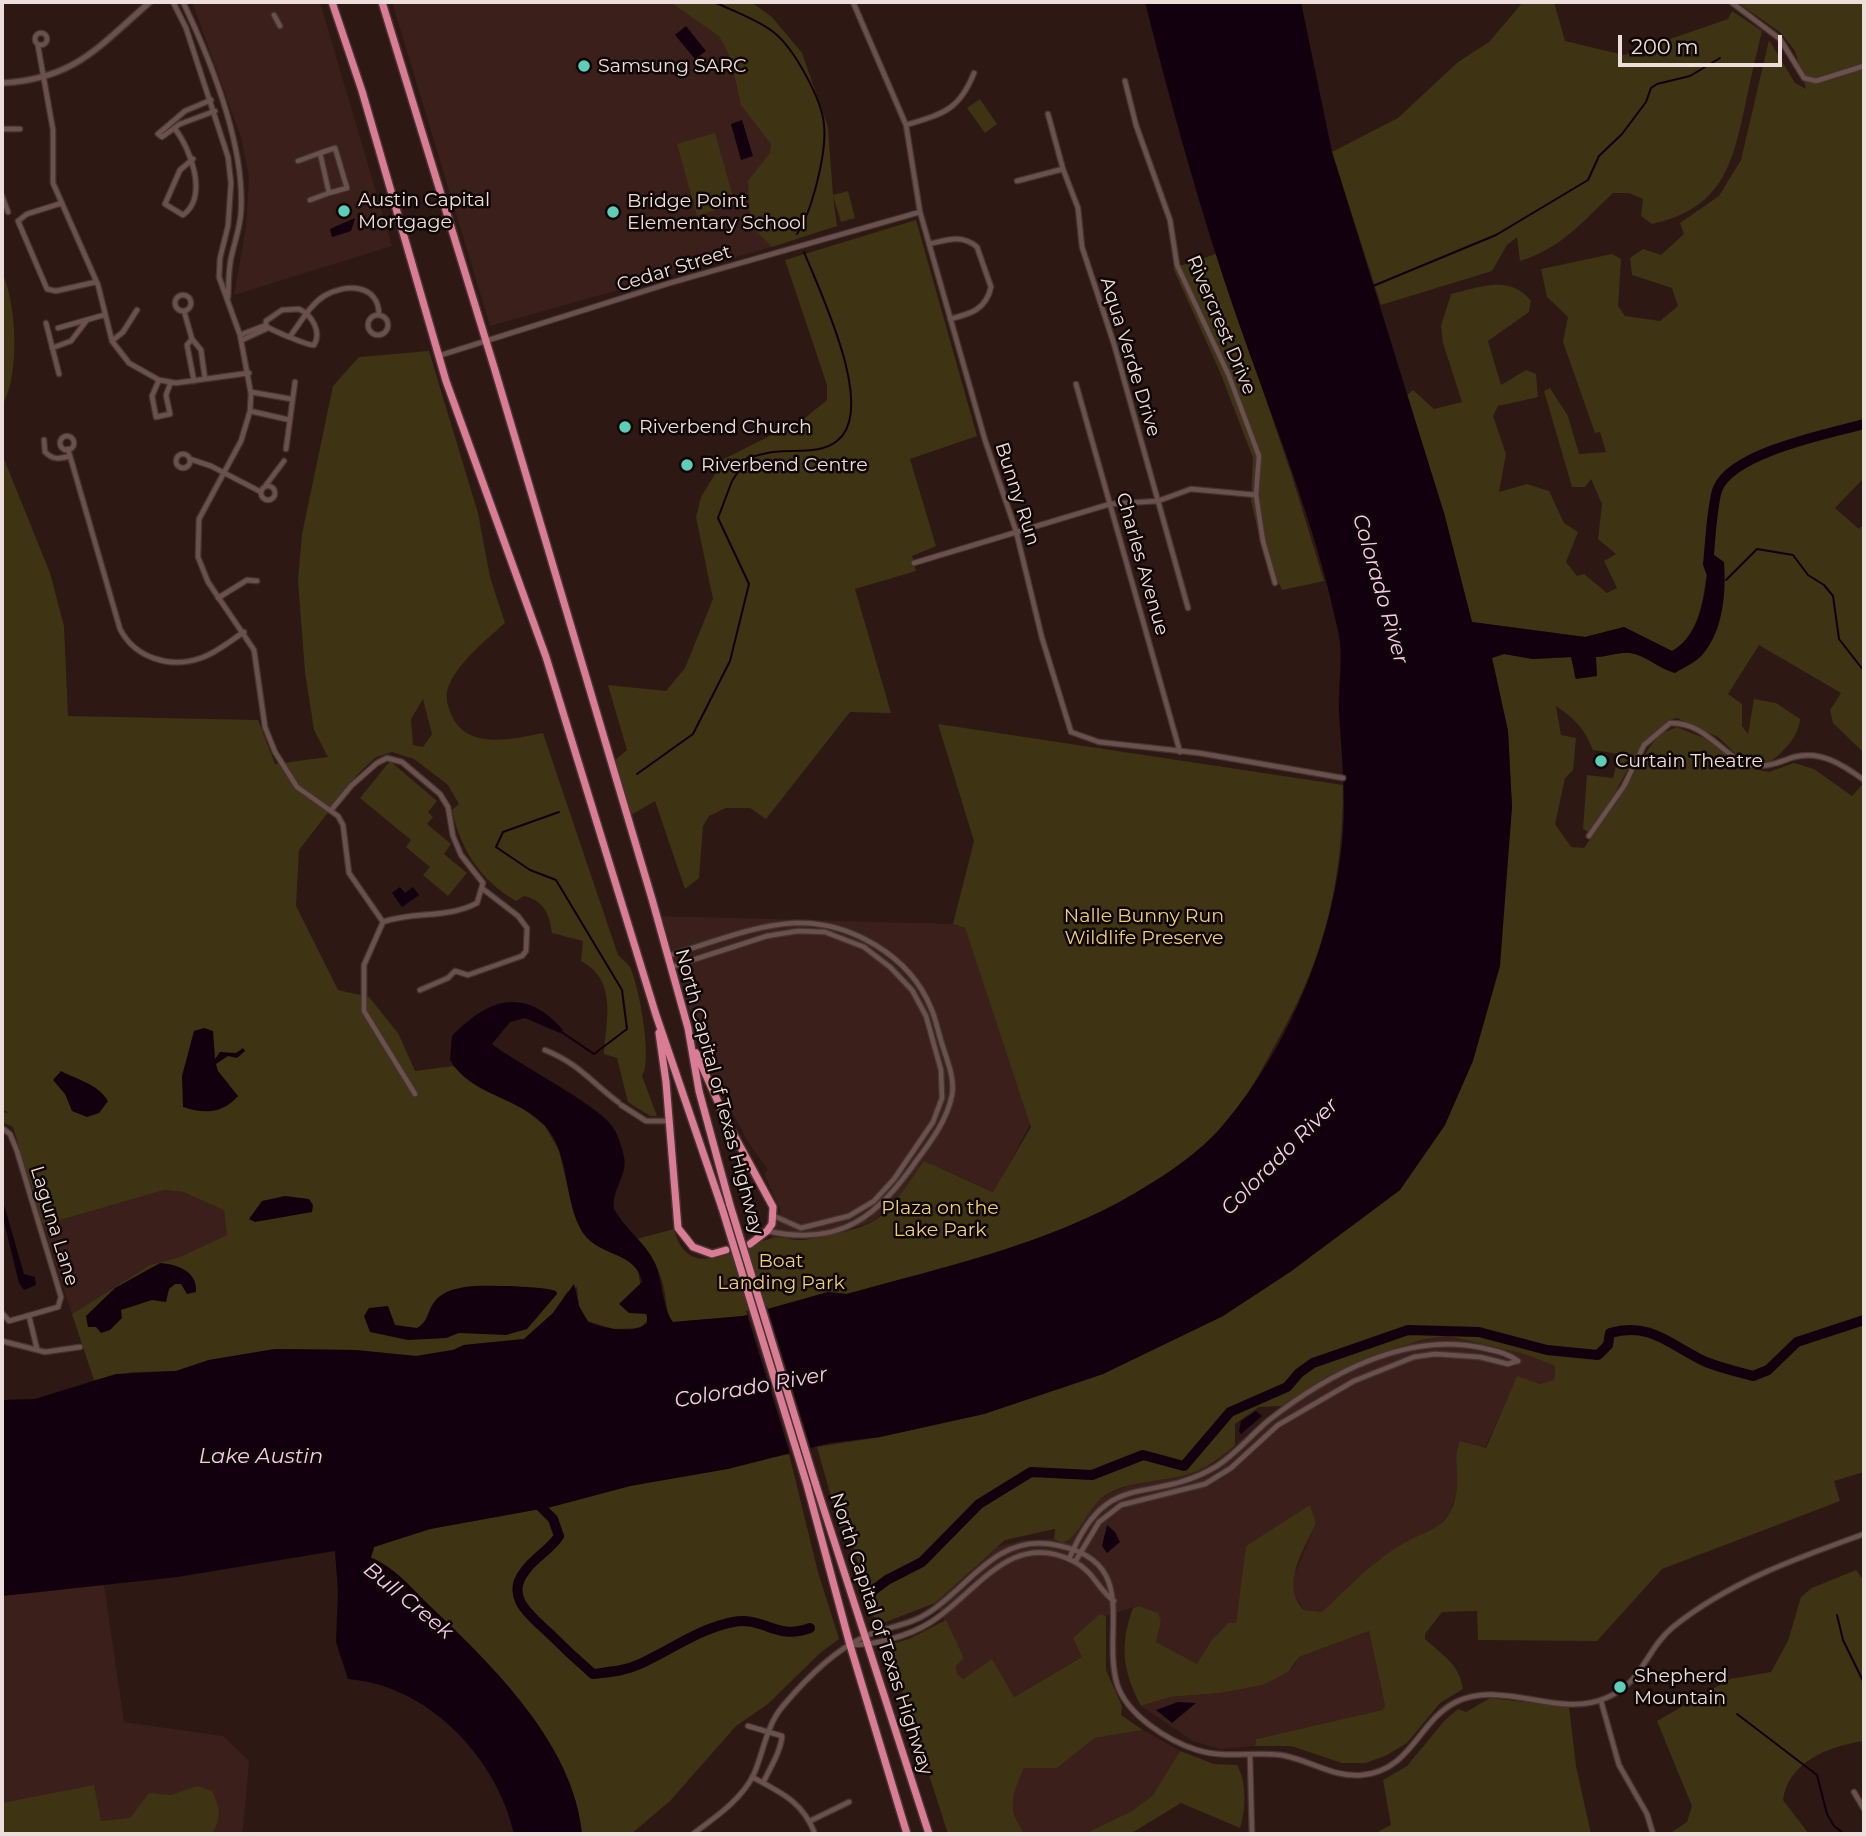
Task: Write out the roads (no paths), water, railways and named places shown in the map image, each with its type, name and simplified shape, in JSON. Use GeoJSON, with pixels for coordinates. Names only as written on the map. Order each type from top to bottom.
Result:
{"type":"FeatureCollection","features":[{"type":"Feature","properties":{"kind":"highway","name":"North Capital of Texas Highway"},"geometry":{"type":"LineString","coordinates":[[332,2],[362,91],[438,356],[486,496],[547,657],[656,1015],[726,1206],[811,1484],[866,1636],[929,1834]]}},
{"type":"Feature","properties":{"kind":"highway","name":"North Capital of Texas Highway"},"geometry":{"type":"LineString","coordinates":[[382,2],[538,514],[667,956],[690,1039],[699,1091],[726,1206]]}},
{"type":"Feature","properties":{"kind":"highway"},"geometry":{"type":"LineString","coordinates":[[656,1015],[680,1234],[687,1243],[704,1253],[726,1250]]}},
{"type":"Feature","properties":{"kind":"highway"},"geometry":{"type":"LineString","coordinates":[[690,1039],[728,1124],[771,1199],[774,1216],[767,1231],[750,1244]]}},
{"type":"Feature","properties":{"kind":"highway","name":"North Capital of Texas Highway"},"geometry":{"type":"LineString","coordinates":[[811,1484],[850,1645],[907,1834]]}},
{"type":"Feature","properties":{"kind":"street"},"geometry":{"type":"LineString","coordinates":[[2,83],[45,78],[83,60],[150,2]]}},
{"type":"Feature","properties":{"kind":"street"},"geometry":{"type":"LineString","coordinates":[[173,2],[186,28],[228,157],[231,183],[229,214],[219,268],[221,285],[241,337],[251,392],[250,411],[241,441],[204,508],[196,531],[201,566],[218,598],[244,632],[258,661],[265,727],[275,752],[297,787],[332,809],[343,825],[349,873],[383,922]]}},
{"type":"Feature","properties":{"kind":"street"},"geometry":{"type":"LineString","coordinates":[[183,2],[200,37],[237,149],[242,183],[241,216],[231,255],[228,302]]}},
{"type":"Feature","properties":{"kind":"street","name":"Bunny Run"},"geometry":{"type":"LineString","coordinates":[[853,2],[906,125],[920,212],[985,440],[1016,531],[1042,638],[1071,732],[1099,742],[1199,753],[1343,778]]}},
{"type":"Feature","properties":{"kind":"street"},"geometry":{"type":"LineString","coordinates":[[1731,2],[1780,39],[1804,78],[1816,81],[1864,66]]}},
{"type":"Feature","properties":{"kind":"street"},"geometry":{"type":"LineString","coordinates":[[274,15],[280,26]]}},
{"type":"Feature","properties":{"kind":"street"},"geometry":{"type":"LineString","coordinates":[[38,46],[53,130],[51,173],[96,282],[112,341],[129,363],[159,380],[171,382],[249,373]]}},
{"type":"Feature","properties":{"kind":"street"},"geometry":{"type":"LineString","coordinates":[[906,125],[955,106],[966,92],[974,73]]}},
{"type":"Feature","properties":{"kind":"street","name":"Rivercrest Drive"},"geometry":{"type":"LineString","coordinates":[[1125,81],[1133,115],[1170,220],[1177,265],[1229,376],[1259,456],[1256,495],[1263,541],[1275,583]]}},
{"type":"Feature","properties":{"kind":"street"},"geometry":{"type":"LineString","coordinates":[[211,100],[185,111],[158,134],[162,137],[222,103]]}},
{"type":"Feature","properties":{"kind":"street","name":"Aqua Verde Drive"},"geometry":{"type":"LineString","coordinates":[[1048,114],[1063,169],[1078,208],[1082,247],[1114,344],[1188,608]]}},
{"type":"Feature","properties":{"kind":"street"},"geometry":{"type":"LineString","coordinates":[[2,129],[20,129]]}},
{"type":"Feature","properties":{"kind":"street"},"geometry":{"type":"LineString","coordinates":[[175,129],[194,159],[193,200],[183,215],[165,204],[180,170],[194,159]]}},
{"type":"Feature","properties":{"kind":"street"},"geometry":{"type":"LineString","coordinates":[[298,161],[335,148],[347,188],[310,200]]}},
{"type":"Feature","properties":{"kind":"street"},"geometry":{"type":"LineString","coordinates":[[320,153],[329,193]]}},
{"type":"Feature","properties":{"kind":"street"},"geometry":{"type":"LineString","coordinates":[[1017,181],[1063,169]]}},
{"type":"Feature","properties":{"kind":"street"},"geometry":{"type":"LineString","coordinates":[[2,196],[8,212]]}},
{"type":"Feature","properties":{"kind":"street"},"geometry":{"type":"LineString","coordinates":[[62,203],[27,214],[18,221],[47,289],[56,291],[96,282]]}},
{"type":"Feature","properties":{"kind":"street","name":"Cedar Street"},"geometry":{"type":"LineString","coordinates":[[438,356],[485,339],[920,212]]}},
{"type":"Feature","properties":{"kind":"street"},"geometry":{"type":"LineString","coordinates":[[229,214],[241,216]]}},
{"type":"Feature","properties":{"kind":"street"},"geometry":{"type":"LineString","coordinates":[[929,244],[959,237],[973,243],[977,247],[991,287],[984,304],[973,314],[950,319]]}},
{"type":"Feature","properties":{"kind":"street"},"geometry":{"type":"LineString","coordinates":[[291,335],[324,296],[357,287],[373,295],[378,303],[379,315]]}},
{"type":"Feature","properties":{"kind":"street"},"geometry":{"type":"LineString","coordinates":[[241,337],[267,327],[291,335],[309,346],[317,341],[313,320],[299,309],[282,310],[273,314],[267,327]]}},
{"type":"Feature","properties":{"kind":"street"},"geometry":{"type":"LineString","coordinates":[[112,341],[123,332],[137,310]]}},
{"type":"Feature","properties":{"kind":"street"},"geometry":{"type":"LineString","coordinates":[[184,311],[192,339],[201,350],[205,379]]}},
{"type":"Feature","properties":{"kind":"street"},"geometry":{"type":"LineString","coordinates":[[58,328],[104,315]]}},
{"type":"Feature","properties":{"kind":"street"},"geometry":{"type":"LineString","coordinates":[[379,315],[384,317],[388,325],[384,333],[375,335],[367,325],[371,317],[379,315]]}},
{"type":"Feature","properties":{"kind":"street"},"geometry":{"type":"LineString","coordinates":[[52,348],[71,341],[87,319]]}},
{"type":"Feature","properties":{"kind":"street"},"geometry":{"type":"LineString","coordinates":[[46,323],[59,373]]}},
{"type":"Feature","properties":{"kind":"street"},"geometry":{"type":"LineString","coordinates":[[192,339],[187,345],[194,380]]}},
{"type":"Feature","properties":{"kind":"street"},"geometry":{"type":"LineString","coordinates":[[159,380],[152,396],[156,417],[170,414],[166,395],[171,382]]}},
{"type":"Feature","properties":{"kind":"street"},"geometry":{"type":"LineString","coordinates":[[286,449],[295,382]]}},
{"type":"Feature","properties":{"kind":"street","name":"Charles Avenue"},"geometry":{"type":"LineString","coordinates":[[1076,384],[1180,752]]}},
{"type":"Feature","properties":{"kind":"street"},"geometry":{"type":"LineString","coordinates":[[251,392],[291,399]]}},
{"type":"Feature","properties":{"kind":"street"},"geometry":{"type":"LineString","coordinates":[[250,411],[290,420]]}},
{"type":"Feature","properties":{"kind":"street"},"geometry":{"type":"LineString","coordinates":[[44,440],[45,452],[50,456],[57,459],[70,456]]}},
{"type":"Feature","properties":{"kind":"street"},"geometry":{"type":"LineString","coordinates":[[68,449],[120,629],[132,646],[154,658],[192,660],[208,655],[244,632]]}},
{"type":"Feature","properties":{"kind":"street"},"geometry":{"type":"LineString","coordinates":[[190,459],[261,492],[265,500],[274,497],[274,488],[265,486]]}},
{"type":"Feature","properties":{"kind":"street"},"geometry":{"type":"LineString","coordinates":[[261,492],[284,461]]}},
{"type":"Feature","properties":{"kind":"street"},"geometry":{"type":"LineString","coordinates":[[914,563],[1110,505],[1158,500],[1191,489],[1256,495]]}},
{"type":"Feature","properties":{"kind":"street"},"geometry":{"type":"LineString","coordinates":[[218,598],[247,580],[257,581]]}},
{"type":"Feature","properties":{"kind":"street"},"geometry":{"type":"LineString","coordinates":[[1588,836],[1624,786],[1644,745],[1670,723],[1682,724],[1714,738],[1738,760],[1749,764],[1770,766],[1815,755],[1829,759],[1864,780]]}},
{"type":"Feature","properties":{"kind":"street"},"geometry":{"type":"LineString","coordinates":[[332,809],[351,786],[377,763],[387,758],[402,762],[440,794],[448,807],[453,836],[461,855],[483,883],[477,902],[452,913],[383,922]]}},
{"type":"Feature","properties":{"kind":"street"},"geometry":{"type":"LineString","coordinates":[[420,990],[448,978],[454,971],[468,975],[522,956],[526,951],[527,928],[518,916],[483,889]]}},
{"type":"Feature","properties":{"kind":"street"},"geometry":{"type":"LineString","coordinates":[[383,922],[364,965],[364,1011],[415,1094]]}},
{"type":"Feature","properties":{"kind":"street"},"geometry":{"type":"LineString","coordinates":[[667,956],[766,927],[796,923],[822,924],[844,929],[867,940],[897,962],[915,981],[931,1008],[952,1088],[946,1114],[935,1135],[892,1196],[864,1218],[804,1238],[767,1231]]}},
{"type":"Feature","properties":{"kind":"street"},"geometry":{"type":"LineString","coordinates":[[766,927],[767,936]]}},
{"type":"Feature","properties":{"kind":"street"},"geometry":{"type":"LineString","coordinates":[[670,967],[767,936],[797,931],[825,932],[864,947],[890,967],[912,990],[920,1003],[943,1083],[938,1112],[928,1130],[883,1193],[862,1210],[801,1228],[774,1216]]}},
{"type":"Feature","properties":{"kind":"street"},"geometry":{"type":"LineString","coordinates":[[864,947],[867,940]]}},
{"type":"Feature","properties":{"kind":"street"},"geometry":{"type":"LineString","coordinates":[[930,1031],[937,1029]]}},
{"type":"Feature","properties":{"kind":"street"},"geometry":{"type":"LineString","coordinates":[[545,1050],[580,1067],[592,1083],[646,1121],[669,1121]]}},
{"type":"Feature","properties":{"kind":"street","name":"Laguna Lane"},"geometry":{"type":"LineString","coordinates":[[2,1128],[10,1134],[16,1151],[61,1297],[58,1307],[29,1316],[9,1321],[2,1314]]}},
{"type":"Feature","properties":{"kind":"street"},"geometry":{"type":"LineString","coordinates":[[928,1130],[935,1135]]}},
{"type":"Feature","properties":{"kind":"street"},"geometry":{"type":"LineString","coordinates":[[29,1316],[37,1350]]}},
{"type":"Feature","properties":{"kind":"street"},"geometry":{"type":"LineString","coordinates":[[2,1341],[51,1352],[80,1347]]}},
{"type":"Feature","properties":{"kind":"street"},"geometry":{"type":"LineString","coordinates":[[1069,1559],[1087,1522],[1114,1498],[1141,1488],[1192,1478],[1206,1472],[1231,1456],[1286,1408],[1318,1387],[1354,1369],[1408,1348],[1436,1343],[1465,1344],[1510,1355],[1518,1361],[1508,1364],[1467,1355],[1435,1354],[1414,1357],[1354,1381],[1278,1425],[1231,1468],[1205,1484],[1121,1505],[1099,1522],[1075,1562]]}},
{"type":"Feature","properties":{"kind":"street"},"geometry":{"type":"LineString","coordinates":[[693,1834],[726,1808],[752,1777],[768,1731],[782,1707],[818,1670],[866,1636],[928,1614],[999,1554],[1027,1545],[1055,1545],[1080,1554],[1107,1579],[1115,1595],[1115,1673],[1122,1696],[1134,1712],[1188,1747],[1218,1755],[1276,1754],[1341,1774],[1362,1775],[1384,1769],[1399,1760],[1434,1720],[1450,1705],[1465,1698],[1485,1693],[1573,1704],[1601,1701],[1626,1687],[1640,1673],[1663,1637],[1685,1618],[1773,1567],[1864,1534]]}},
{"type":"Feature","properties":{"kind":"street"},"geometry":{"type":"LineString","coordinates":[[850,1645],[869,1645],[930,1623],[990,1572],[1025,1554],[1044,1553],[1075,1562],[1090,1572],[1114,1601]]}},
{"type":"Feature","properties":{"kind":"street"},"geometry":{"type":"LineString","coordinates":[[984,1565],[990,1572]]}},
{"type":"Feature","properties":{"kind":"street"},"geometry":{"type":"LineString","coordinates":[[1601,1701],[1619,1765],[1647,1814],[1653,1834]]}},
{"type":"Feature","properties":{"kind":"street"},"geometry":{"type":"LineString","coordinates":[[748,1726],[782,1736],[782,1742],[762,1783]]}},
{"type":"Feature","properties":{"kind":"street"},"geometry":{"type":"LineString","coordinates":[[1250,1756],[1252,1834]]}},
{"type":"Feature","properties":{"kind":"street"},"geometry":{"type":"LineString","coordinates":[[752,1777],[795,1801],[816,1834]]}},
{"type":"Feature","properties":{"kind":"street"},"geometry":{"type":"LineString","coordinates":[[1854,1792],[1864,1809]]}},
{"type":"Feature","properties":{"kind":"street"},"geometry":{"type":"LineString","coordinates":[[810,1821],[849,1802]]}},
{"type":"Feature","properties":{"kind":"water","name":"Lake Austin"},"geometry":{"type":"Polygon","coordinates":[[[1145,2],[1301,2],[1332,152],[1444,513],[1472,622],[1585,637],[1624,627],[1672,651],[1691,633],[1702,607],[1710,552],[1724,562],[1724,597],[1715,633],[1700,657],[1675,673],[1642,656],[1630,653],[1596,657],[1597,676],[1576,679],[1571,657],[1533,659],[1504,654],[1492,658],[1508,731],[1512,807],[1500,966],[1473,1061],[1445,1125],[1400,1190],[1290,1272],[1223,1316],[1103,1374],[984,1414],[880,1437],[830,1443],[728,1469],[630,1486],[551,1507],[430,1529],[374,1547],[371,1558],[388,1567],[411,1587],[480,1655],[527,1709],[564,1769],[576,1801],[582,1834],[514,1834],[492,1779],[475,1753],[455,1730],[405,1695],[377,1684],[348,1679],[336,1642],[338,1591],[335,1551],[177,1577],[2,1596],[2,1400],[35,1399],[116,1374],[176,1371],[209,1360],[275,1349],[355,1350],[416,1356],[453,1350],[464,1345],[524,1339],[553,1313],[574,1284],[579,1306],[588,1322],[626,1330],[647,1323],[647,1314],[629,1313],[619,1304],[642,1282],[638,1272],[625,1259],[598,1246],[583,1233],[572,1207],[560,1151],[546,1127],[523,1109],[470,1081],[450,1060],[452,1036],[479,1013],[493,1006],[507,1002],[535,1007],[563,1030],[560,1033],[525,1018],[510,1022],[492,1044],[591,1107],[614,1129],[625,1164],[615,1196],[614,1209],[655,1263],[667,1310],[673,1322],[743,1316],[828,1292],[847,1294],[1031,1241],[1101,1211],[1182,1163],[1214,1135],[1247,1094],[1289,1024],[1306,987],[1330,910],[1338,871],[1344,817],[1339,711],[1340,641],[1329,591],[1306,513],[1199,201],[1145,2]]]}},
{"type":"Feature","properties":{"kind":"water"},"geometry":{"type":"Polygon","coordinates":[[[686,26],[706,51],[695,59],[675,35],[686,26]]]}},
{"type":"Feature","properties":{"kind":"water"},"geometry":{"type":"Polygon","coordinates":[[[742,120],[753,156],[741,160],[731,124],[742,120]]]}},
{"type":"Feature","properties":{"kind":"water"},"geometry":{"type":"Polygon","coordinates":[[[355,218],[351,231],[332,237],[330,229],[355,218]]]}},
{"type":"Feature","properties":{"kind":"water"},"geometry":{"type":"Polygon","coordinates":[[[400,887],[405,893],[413,887],[419,895],[402,907],[392,893],[400,887]]]}},
{"type":"Feature","properties":{"kind":"water"},"geometry":{"type":"Polygon","coordinates":[[[204,1028],[213,1031],[215,1059],[220,1052],[236,1053],[243,1048],[245,1051],[237,1058],[228,1056],[216,1064],[218,1071],[238,1096],[226,1106],[212,1111],[183,1107],[182,1076],[194,1031],[204,1028]]]}},
{"type":"Feature","properties":{"kind":"water"},"geometry":{"type":"Polygon","coordinates":[[[61,1071],[93,1086],[104,1095],[108,1101],[99,1113],[87,1117],[72,1111],[65,1094],[53,1080],[61,1071]]]}},
{"type":"Feature","properties":{"kind":"water"},"geometry":{"type":"Polygon","coordinates":[[[285,1196],[309,1199],[313,1205],[312,1212],[255,1222],[249,1219],[262,1201],[285,1196]]]}},
{"type":"Feature","properties":{"kind":"water"},"geometry":{"type":"Polygon","coordinates":[[[2,1198],[24,1274],[35,1277],[36,1285],[24,1290],[19,1283],[2,1214],[2,1198]]]}},
{"type":"Feature","properties":{"kind":"water"},"geometry":{"type":"Polygon","coordinates":[[[160,1263],[179,1267],[190,1274],[196,1285],[196,1292],[187,1294],[181,1284],[175,1284],[169,1289],[166,1302],[152,1300],[121,1310],[122,1318],[110,1330],[101,1333],[96,1327],[88,1327],[86,1316],[115,1288],[160,1263]]]}},
{"type":"Feature","properties":{"kind":"water"},"geometry":{"type":"Polygon","coordinates":[[[470,1286],[546,1289],[556,1291],[557,1294],[527,1329],[506,1335],[459,1333],[446,1338],[408,1340],[370,1332],[364,1316],[369,1308],[388,1306],[395,1325],[417,1328],[424,1322],[435,1301],[450,1291],[470,1286]]]}},
{"type":"Feature","properties":{"kind":"water"},"geometry":{"type":"Polygon","coordinates":[[[1256,1411],[1262,1416],[1241,1434],[1241,1421],[1256,1411]]]}},
{"type":"Feature","properties":{"kind":"water"},"geometry":{"type":"Polygon","coordinates":[[[1107,1525],[1115,1532],[1120,1542],[1107,1553],[1102,1546],[1107,1525]]]}},
{"type":"Feature","properties":{"kind":"water"},"geometry":{"type":"Polygon","coordinates":[[[1178,1702],[1196,1703],[1172,1723],[1156,1710],[1178,1702]]]}},
{"type":"Feature","properties":{"kind":"waterway"},"geometry":{"type":"LineString","coordinates":[[714,2],[759,23],[780,38],[797,60],[818,101],[824,125],[821,166],[813,197],[797,234]]}},
{"type":"Feature","properties":{"kind":"waterway"},"geometry":{"type":"LineString","coordinates":[[1373,286],[1496,235],[1588,180],[1599,156],[1622,134],[1646,102],[1651,88],[1690,76],[1720,58]]}},
{"type":"Feature","properties":{"kind":"waterway"},"geometry":{"type":"LineString","coordinates":[[637,774],[693,734],[730,661],[749,584],[718,518],[732,481],[747,458],[773,452],[822,448],[837,441],[848,426],[851,404],[849,378],[842,349],[804,252]]}},
{"type":"Feature","properties":{"kind":"waterway"},"geometry":{"type":"LineString","coordinates":[[1712,575],[1708,564],[1714,503],[1718,488],[1727,475],[1742,464],[1784,446],[1864,424]]}},
{"type":"Feature","properties":{"kind":"waterway"},"geometry":{"type":"LineString","coordinates":[[1726,580],[1757,549],[1793,555],[1808,575],[1824,585],[1833,596],[1839,639],[1864,671]]}},
{"type":"Feature","properties":{"kind":"waterway"},"geometry":{"type":"LineString","coordinates":[[559,812],[503,832],[496,847],[530,870],[556,880],[622,990],[627,1029],[594,1054],[560,1031]]}},
{"type":"Feature","properties":{"kind":"waterway"},"geometry":{"type":"LineString","coordinates":[[867,1595],[887,1580],[922,1562],[979,1504],[1031,1472],[1092,1475],[1143,1455],[1184,1466],[1230,1412],[1287,1387],[1299,1373],[1313,1363],[1408,1330],[1479,1332],[1547,1350],[1598,1355],[1608,1345],[1610,1333],[1637,1330],[1660,1337],[1706,1362],[1753,1376],[1768,1370],[1797,1342],[1864,1320]]}},
{"type":"Feature","properties":{"kind":"waterway"},"geometry":{"type":"LineString","coordinates":[[533,1499],[553,1519],[559,1536],[519,1580],[519,1598],[528,1613],[593,1674],[634,1666],[696,1635],[733,1622],[753,1622],[788,1632],[810,1628]]}},
{"type":"Feature","properties":{"kind":"waterway"},"geometry":{"type":"LineString","coordinates":[[1837,1615],[1843,1640],[1864,1683]]}},
{"type":"Feature","properties":{"kind":"waterway"},"geometry":{"type":"LineString","coordinates":[[1737,1714],[1817,1775],[1827,1814],[1834,1826],[1844,1834]]}},
{"type":"Feature","properties":{"kind":"place","name":"Samsung SARC"},"geometry":{"type":"Point","coordinates":[584,66]}},
{"type":"Feature","properties":{"kind":"place","name":"Austin Capital Mortgage"},"geometry":{"type":"Point","coordinates":[344,211]}},
{"type":"Feature","properties":{"kind":"place","name":"Bridge Point Elementary School"},"geometry":{"type":"Point","coordinates":[613,212]}},
{"type":"Feature","properties":{"kind":"place","name":"Riverbend Church"},"geometry":{"type":"Point","coordinates":[625,427]}},
{"type":"Feature","properties":{"kind":"place","name":"Riverbend Centre"},"geometry":{"type":"Point","coordinates":[687,465]}},
{"type":"Feature","properties":{"kind":"place","name":"Curtain Theatre"},"geometry":{"type":"Point","coordinates":[1601,761]}},
{"type":"Feature","properties":{"kind":"place","name":"Shepherd Mountain"},"geometry":{"type":"Point","coordinates":[1620,1687]}},
{"type":"Feature","properties":{"kind":"water label","name":"Colorado River"},"geometry":{"type":"Point","coordinates":[1380,589]}},
{"type":"Feature","properties":{"kind":"water label","name":"Colorado River"},"geometry":{"type":"Point","coordinates":[1280,1157]}},
{"type":"Feature","properties":{"kind":"water label","name":"Colorado River"},"geometry":{"type":"Point","coordinates":[751,1388]}},
{"type":"Feature","properties":{"kind":"water label","name":"Bull Creek"},"geometry":{"type":"Point","coordinates":[408,1601]}},
{"type":"Feature","properties":{"kind":"park label","name":"Nalle Bunny Run Wildlife Preserve"},"geometry":{"type":"Point","coordinates":[1144,927]}},
{"type":"Feature","properties":{"kind":"park label","name":"Plaza on the Lake Park"},"geometry":{"type":"Point","coordinates":[940,1219]}},
{"type":"Feature","properties":{"kind":"park label","name":"Boat Landing Park"},"geometry":{"type":"Point","coordinates":[781,1272]}}]}
